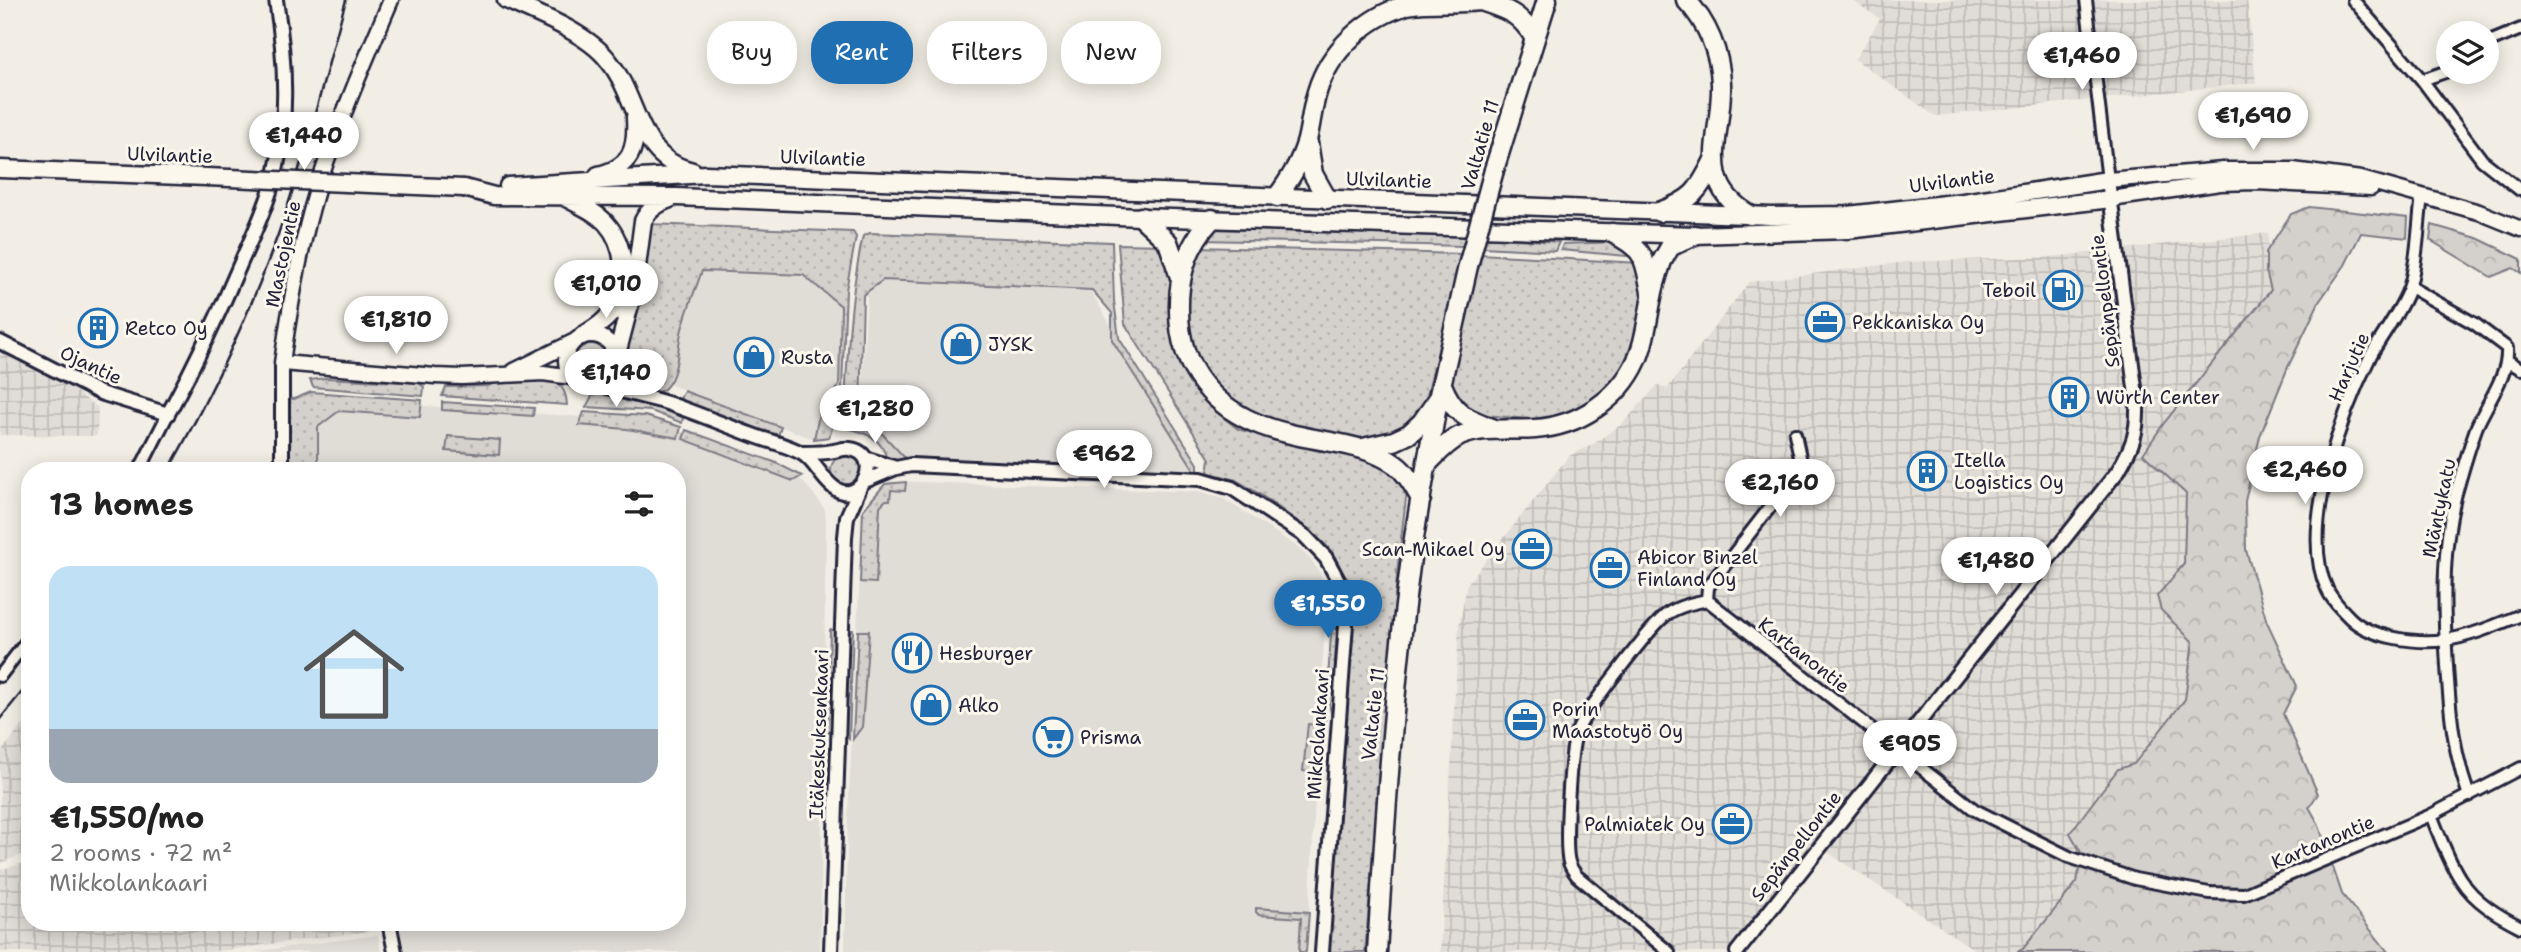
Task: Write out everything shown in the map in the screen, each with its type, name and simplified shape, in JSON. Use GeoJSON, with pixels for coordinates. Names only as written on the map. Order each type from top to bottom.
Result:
{"type":"FeatureCollection","features":[{"type":"Feature","properties":{"kind":"highway","name":"Valtatie 11"},"geometry":{"type":"LineString","coordinates":[[1377,952],[1389,768],[1410,565],[1427,464],[1468,266],[1494,170],[1547,0]]}},
{"type":"Feature","properties":{"kind":"highway"},"geometry":{"type":"LineString","coordinates":[[1659,212],[1680,205],[1692,197],[1700,189],[1714,160],[1721,98],[1718,63],[1708,31],[1686,0]]}},
{"type":"Feature","properties":{"kind":"highway"},"geometry":{"type":"LineString","coordinates":[[1277,197],[1294,173],[1307,140],[1317,92],[1324,74],[1350,37],[1384,15],[1404,6],[1427,1],[1484,1],[1518,16],[1534,37]]}},
{"type":"Feature","properties":{"kind":"highway"},"geometry":{"type":"LineString","coordinates":[[1307,140],[1313,174],[1328,199]]}},
{"type":"Feature","properties":{"kind":"highway"},"geometry":{"type":"LineString","coordinates":[[1714,160],[1721,190],[1735,206],[1750,215]]}},
{"type":"Feature","properties":{"kind":"highway"},"geometry":{"type":"LineString","coordinates":[[1141,217],[1168,242],[1181,280]]}},
{"type":"Feature","properties":{"kind":"highway"},"geometry":{"type":"LineString","coordinates":[[1212,219],[1192,243],[1181,280],[1179,305],[1181,336],[1192,368],[1209,391],[1234,413],[1261,427],[1363,448],[1397,466],[1421,499]]}},
{"type":"Feature","properties":{"kind":"highway"},"geometry":{"type":"LineString","coordinates":[[1612,233],[1639,249],[1645,260],[1652,296]]}},
{"type":"Feature","properties":{"kind":"highway"},"geometry":{"type":"LineString","coordinates":[[1427,464],[1459,436],[1495,429],[1553,427],[1573,421],[1610,397],[1625,382],[1637,360],[1644,341],[1662,261],[1670,247],[1695,235]]}},
{"type":"Feature","properties":{"kind":"highway"},"geometry":{"type":"LineString","coordinates":[[1363,448],[1394,442],[1409,434],[1422,422],[1440,392],[1457,412],[1495,429]]}},
{"type":"Feature","properties":{"kind":"main road","name":"Mastojentie"},"geometry":{"type":"LineString","coordinates":[[282,363],[296,276],[316,191],[346,106],[391,0]]}},
{"type":"Feature","properties":{"kind":"main road"},"geometry":{"type":"LineString","coordinates":[[506,0],[545,18],[585,41],[607,58],[620,76],[649,139],[664,159],[676,167],[706,174]]}},
{"type":"Feature","properties":{"kind":"main road"},"geometry":{"type":"LineString","coordinates":[[510,373],[578,339],[598,326],[615,307],[622,283],[621,249],[608,225],[566,189],[612,172],[630,156],[635,140],[634,111]]}},
{"type":"Feature","properties":{"kind":"main road","name":"Ulvilantie"},"geometry":{"type":"LineString","coordinates":[[0,169],[464,188],[494,196],[706,174],[1750,215],[1848,215],[1963,202],[2108,180],[2223,170],[2293,170],[2361,179],[2479,212],[2521,229]]}},
{"type":"Feature","properties":{"kind":"main road","name":"Ulvilantie"},"geometry":{"type":"LineString","coordinates":[[566,189],[677,197],[1141,217],[1695,235],[1848,230],[2111,199],[2220,183],[2256,182],[2394,189]]}},
{"type":"Feature","properties":{"kind":"main road"},"geometry":{"type":"LineString","coordinates":[[282,363],[462,377],[542,373],[572,377],[589,385],[600,384],[607,379],[616,361],[634,289],[643,221],[647,212],[659,203],[677,197]]}},
{"type":"Feature","properties":{"kind":"main road"},"geometry":{"type":"LineString","coordinates":[[572,377],[565,359],[578,339],[598,335],[605,338],[615,350],[616,361]]}},
{"type":"Feature","properties":{"kind":"street"},"geometry":{"type":"LineString","coordinates":[[144,462],[192,370],[236,275],[267,200],[276,169],[284,104],[276,0]]}},
{"type":"Feature","properties":{"kind":"street"},"geometry":{"type":"LineString","coordinates":[[2086,0],[2108,180]]}},
{"type":"Feature","properties":{"kind":"street"},"geometry":{"type":"LineString","coordinates":[[2353,0],[2422,80],[2482,160],[2520,190]]}},
{"type":"Feature","properties":{"kind":"street"},"geometry":{"type":"LineString","coordinates":[[2499,38],[2521,29]]}},
{"type":"Feature","properties":{"kind":"street"},"geometry":{"type":"LineString","coordinates":[[2422,80],[2436,75]]}},
{"type":"Feature","properties":{"kind":"street","name":"Sepänpellontie"},"geometry":{"type":"LineString","coordinates":[[1737,952],[2118,471],[2132,448],[2137,428],[2137,403],[2108,180]]}},
{"type":"Feature","properties":{"kind":"street","name":"Harjutie"},"geometry":{"type":"LineString","coordinates":[[2422,196],[2410,287],[2370,357],[2332,450],[2318,532],[2319,560],[2326,589],[2338,606],[2353,621],[2370,632],[2394,638],[2445,640],[2521,615]]}},
{"type":"Feature","properties":{"kind":"street"},"geometry":{"type":"LineString","coordinates":[[2410,287],[2475,324],[2508,348],[2508,360],[2521,369]]}},
{"type":"Feature","properties":{"kind":"street","name":"Ojantie"},"geometry":{"type":"LineString","coordinates":[[0,342],[100,393],[168,414]]}},
{"type":"Feature","properties":{"kind":"street","name":"Mäntykatu"},"geometry":{"type":"LineString","coordinates":[[2469,796],[2458,765],[2452,734],[2445,640],[2444,568],[2448,530],[2459,479],[2477,426],[2508,360]]}},
{"type":"Feature","properties":{"kind":"street","name":"Itäkeskuksenkaari"},"geometry":{"type":"LineString","coordinates":[[616,361],[626,381],[643,396]]}},
{"type":"Feature","properties":{"kind":"street"},"geometry":{"type":"LineString","coordinates":[[282,363],[282,462]]}},
{"type":"Feature","properties":{"kind":"street","name":"Itäkeskuksenkaari"},"geometry":{"type":"LineString","coordinates":[[600,384],[623,394],[643,396],[802,453],[835,451]]}},
{"type":"Feature","properties":{"kind":"street"},"geometry":{"type":"LineString","coordinates":[[1669,952],[1601,898],[1577,876],[1569,864],[1567,848],[1576,731],[1588,712],[1667,614],[1689,603],[1707,600],[1708,587],[1802,466],[1795,434]]}},
{"type":"Feature","properties":{"kind":"street"},"geometry":{"type":"LineString","coordinates":[[848,448],[865,458],[868,468],[863,484],[852,491],[843,492],[830,485],[825,464],[835,451],[848,448]]}},
{"type":"Feature","properties":{"kind":"street","name":"Itäkeskuksenkaari"},"geometry":{"type":"LineString","coordinates":[[802,453],[830,485],[847,517]]}},
{"type":"Feature","properties":{"kind":"street","name":"Mikkolankaari"},"geometry":{"type":"LineString","coordinates":[[865,458],[896,468]]}},
{"type":"Feature","properties":{"kind":"street","name":"Mikkolankaari"},"geometry":{"type":"LineString","coordinates":[[863,484],[896,468],[911,465],[1201,480],[1232,488],[1305,536],[1326,558],[1338,580],[1346,624],[1322,952]]}},
{"type":"Feature","properties":{"kind":"street","name":"Itäkeskuksenkaari"},"geometry":{"type":"LineString","coordinates":[[831,952],[847,517],[863,484]]}},
{"type":"Feature","properties":{"kind":"street","name":"Kartanontie"},"geometry":{"type":"LineString","coordinates":[[1707,600],[1975,810],[2069,857],[2135,879],[2210,893],[2244,894],[2431,815],[2521,768]]}},
{"type":"Feature","properties":{"kind":"street"},"geometry":{"type":"LineString","coordinates":[[0,676],[21,649]]}},
{"type":"Feature","properties":{"kind":"street"},"geometry":{"type":"LineString","coordinates":[[2431,815],[2461,880],[2481,902],[2503,919],[2521,928]]}},
{"type":"Feature","properties":{"kind":"street"},"geometry":{"type":"LineString","coordinates":[[391,931],[395,952]]}},
{"type":"Feature","properties":{"kind":"shaded area"},"geometry":{"type":"Polygon","coordinates":[[[1852,0],[2247,0],[2256,83],[1935,116],[1855,59],[1880,19],[1852,0]]]}},
{"type":"Feature","properties":{"kind":"shaded area"},"geometry":{"type":"Polygon","coordinates":[[[2268,233],[2271,290],[2164,423],[2186,494],[2184,565],[2161,610],[2193,642],[2185,699],[2134,764],[2082,854],[2077,882],[2023,950],[1978,952],[1827,852],[1747,952],[1440,952],[1459,627],[1467,584],[1569,456],[1592,445],[1622,424],[1658,385],[1667,389],[1749,282],[1906,262],[2050,257],[2268,233]]]}},
{"type":"Feature","properties":{"kind":"shaded area"},"geometry":{"type":"Polygon","coordinates":[[[702,272],[803,276],[840,306],[838,385],[820,410],[814,439],[669,384],[682,329],[702,272]]]}},
{"type":"Feature","properties":{"kind":"shaded area"},"geometry":{"type":"Polygon","coordinates":[[[868,278],[1089,288],[1194,470],[907,459],[861,410],[868,278]]]}},
{"type":"Feature","properties":{"kind":"shaded area"},"geometry":{"type":"Polygon","coordinates":[[[0,350],[63,382],[98,408],[97,436],[0,435],[0,350]]]}},
{"type":"Feature","properties":{"kind":"shaded area"},"geometry":{"type":"Polygon","coordinates":[[[325,399],[656,422],[800,479],[825,510],[826,522],[820,952],[405,952],[400,931],[686,931],[686,462],[303,462],[325,399]]]}},
{"type":"Feature","properties":{"kind":"shaded area"},"geometry":{"type":"Polygon","coordinates":[[[889,481],[1203,492],[1224,499],[1299,548],[1312,561],[1321,575],[1327,598],[1314,783],[1321,784],[1315,799],[1307,952],[845,952],[847,837],[863,510],[889,481]]]}},
{"type":"Feature","properties":{"kind":"shaded area"},"geometry":{"type":"Polygon","coordinates":[[[21,727],[21,855],[0,863],[0,753],[21,727]]]}},
{"type":"Feature","properties":{"kind":"shaded area"},"geometry":{"type":"Polygon","coordinates":[[[21,864],[21,931],[369,931],[211,952],[0,952],[0,870],[21,864]]]}},
{"type":"Feature","properties":{"kind":"shaded area"},"geometry":{"type":"Polygon","coordinates":[[[378,935],[381,952],[252,952],[378,935]]]}},
{"type":"Feature","properties":{"kind":"green space"},"geometry":{"type":"Polygon","coordinates":[[[2309,207],[2408,218],[2407,238],[2361,233],[2345,265],[2319,302],[2288,367],[2260,436],[2245,501],[2246,550],[2267,622],[2297,686],[2283,714],[2318,794],[2309,807],[2318,823],[2342,894],[2388,952],[2017,952],[2023,949],[2077,882],[2082,854],[2070,833],[2118,769],[2134,764],[2185,699],[2193,642],[2161,610],[2157,596],[2184,564],[2186,494],[2143,454],[2164,423],[2271,290],[2266,271],[2266,252],[2291,214],[2309,207]]]}},
{"type":"Feature","properties":{"kind":"green space"},"geometry":{"type":"Polygon","coordinates":[[[648,224],[853,232],[856,237],[846,290],[842,388],[829,437],[814,439],[820,410],[832,398],[839,385],[841,306],[803,275],[702,271],[680,336],[673,374],[666,387],[661,391],[650,391],[628,376],[623,368],[622,356],[648,224]]]}},
{"type":"Feature","properties":{"kind":"green space"},"geometry":{"type":"Polygon","coordinates":[[[2432,225],[2477,238],[2521,259],[2521,273],[2513,268],[2491,277],[2430,240],[2432,225]]]}},
{"type":"Feature","properties":{"kind":"green space"},"geometry":{"type":"Polygon","coordinates":[[[1216,229],[1468,236],[1464,246],[1202,240],[1216,229]]]}},
{"type":"Feature","properties":{"kind":"green space"},"geometry":{"type":"Polygon","coordinates":[[[870,233],[1112,242],[1114,301],[1119,338],[1198,464],[1198,471],[1195,471],[1112,340],[1112,313],[1092,290],[883,280],[863,295],[860,410],[906,459],[887,461],[881,446],[872,437],[844,427],[849,331],[855,283],[863,236],[870,233]]]}},
{"type":"Feature","properties":{"kind":"green space"},"geometry":{"type":"Polygon","coordinates":[[[1485,237],[1559,242],[1555,251],[1482,247],[1485,237]]]}},
{"type":"Feature","properties":{"kind":"green space"},"geometry":{"type":"Polygon","coordinates":[[[1618,242],[1638,257],[1561,250],[1563,244],[1618,242]]]}},
{"type":"Feature","properties":{"kind":"green space"},"geometry":{"type":"Polygon","coordinates":[[[1118,244],[1164,245],[1171,269],[1170,327],[1176,351],[1188,380],[1209,406],[1238,429],[1376,461],[1394,469],[1407,490],[1398,564],[1365,952],[1327,952],[1350,614],[1343,574],[1325,544],[1286,513],[1235,480],[1208,473],[1210,459],[1125,324],[1118,244]]]}},
{"type":"Feature","properties":{"kind":"green space"},"geometry":{"type":"Polygon","coordinates":[[[1197,247],[1462,254],[1427,395],[1414,418],[1393,435],[1364,439],[1292,426],[1252,413],[1234,403],[1204,374],[1189,340],[1188,300],[1197,247]]]}},
{"type":"Feature","properties":{"kind":"green space"},"geometry":{"type":"Polygon","coordinates":[[[1479,254],[1639,263],[1642,287],[1637,335],[1621,370],[1598,395],[1568,412],[1539,420],[1475,414],[1453,395],[1451,377],[1479,254]]]}},
{"type":"Feature","properties":{"kind":"green space"},"geometry":{"type":"Polygon","coordinates":[[[591,344],[603,348],[607,360],[603,372],[591,376],[579,372],[575,360],[579,348],[591,344]]]}},
{"type":"Feature","properties":{"kind":"green space"},"geometry":{"type":"Polygon","coordinates":[[[325,378],[419,383],[424,387],[423,396],[313,387],[310,380],[325,378]]]}},
{"type":"Feature","properties":{"kind":"green space"},"geometry":{"type":"Polygon","coordinates":[[[552,380],[563,390],[567,405],[442,396],[446,387],[488,386],[501,381],[552,380]]]}},
{"type":"Feature","properties":{"kind":"green space"},"geometry":{"type":"Polygon","coordinates":[[[684,391],[781,427],[777,439],[679,400],[684,391]]]}},
{"type":"Feature","properties":{"kind":"green space"},"geometry":{"type":"Polygon","coordinates":[[[311,392],[422,400],[420,417],[339,411],[318,427],[318,462],[286,462],[286,398],[294,399],[311,392]]]}},
{"type":"Feature","properties":{"kind":"green space"},"geometry":{"type":"Polygon","coordinates":[[[600,393],[679,414],[683,418],[682,423],[651,411],[586,407],[592,396],[600,393]]]}},
{"type":"Feature","properties":{"kind":"green space"},"geometry":{"type":"Polygon","coordinates":[[[442,402],[534,408],[533,416],[442,410],[442,402]]]}},
{"type":"Feature","properties":{"kind":"green space"},"geometry":{"type":"Polygon","coordinates":[[[584,412],[645,416],[681,427],[678,438],[627,429],[579,425],[584,412]]]}},
{"type":"Feature","properties":{"kind":"green space"},"geometry":{"type":"Polygon","coordinates":[[[686,430],[774,462],[802,476],[793,481],[683,439],[686,430]]]}},
{"type":"Feature","properties":{"kind":"green space"},"geometry":{"type":"Polygon","coordinates":[[[448,436],[500,440],[499,455],[446,451],[448,436]]]}},
{"type":"Feature","properties":{"kind":"green space"},"geometry":{"type":"Polygon","coordinates":[[[846,455],[857,459],[861,470],[857,481],[846,485],[835,481],[831,470],[835,459],[846,455]]]}},
{"type":"Feature","properties":{"kind":"green space"},"geometry":{"type":"Polygon","coordinates":[[[906,482],[905,491],[891,490],[890,500],[880,506],[876,583],[860,582],[863,510],[885,484],[906,482]]]}},
{"type":"Feature","properties":{"kind":"green space"},"geometry":{"type":"Polygon","coordinates":[[[1332,619],[1337,626],[1332,717],[1327,695],[1332,619]]]}},
{"type":"Feature","properties":{"kind":"green space"},"geometry":{"type":"Polygon","coordinates":[[[830,630],[835,630],[832,729],[827,734],[830,630]]]}},
{"type":"Feature","properties":{"kind":"green space"},"geometry":{"type":"Polygon","coordinates":[[[846,630],[853,630],[849,739],[843,732],[846,630]]]}},
{"type":"Feature","properties":{"kind":"green space"},"geometry":{"type":"Polygon","coordinates":[[[858,631],[869,631],[862,727],[853,739],[858,631]]]}},
{"type":"Feature","properties":{"kind":"green space"},"geometry":{"type":"Polygon","coordinates":[[[1317,700],[1323,700],[1326,722],[1321,784],[1314,783],[1314,773],[1303,771],[1308,724],[1316,725],[1317,700]]]}},
{"type":"Feature","properties":{"kind":"green space"},"geometry":{"type":"Polygon","coordinates":[[[1256,908],[1309,912],[1306,952],[1299,952],[1301,918],[1259,915],[1256,908]]]}},
{"type":"Feature","properties":{"kind":"railway"},"geometry":{"type":"LineString","coordinates":[[173,462],[203,407],[250,308],[276,240],[311,128],[346,0]]}},
{"type":"Feature","properties":{"kind":"railway"},"geometry":{"type":"LineString","coordinates":[[0,719],[21,693]]}},
{"type":"Feature","properties":{"kind":"place","name":"Teboil"},"geometry":{"type":"Point","coordinates":[2063,290]}},
{"type":"Feature","properties":{"kind":"place","name":"Pekkaniska Oy"},"geometry":{"type":"Point","coordinates":[1825,322]}},
{"type":"Feature","properties":{"kind":"place","name":"Retco Oy"},"geometry":{"type":"Point","coordinates":[98,328]}},
{"type":"Feature","properties":{"kind":"place","name":"JYSK"},"geometry":{"type":"Point","coordinates":[961,344]}},
{"type":"Feature","properties":{"kind":"place","name":"Rusta"},"geometry":{"type":"Point","coordinates":[754,357]}},
{"type":"Feature","properties":{"kind":"place","name":"Würth Center"},"geometry":{"type":"Point","coordinates":[2069,397]}},
{"type":"Feature","properties":{"kind":"place","name":"Itella Logistics Oy"},"geometry":{"type":"Point","coordinates":[1927,471]}},
{"type":"Feature","properties":{"kind":"place","name":"Scan-Mikael Oy"},"geometry":{"type":"Point","coordinates":[1532,549]}},
{"type":"Feature","properties":{"kind":"place","name":"Abicor Binzel Finland Oy"},"geometry":{"type":"Point","coordinates":[1610,568]}},
{"type":"Feature","properties":{"kind":"place","name":"Hesburger"},"geometry":{"type":"Point","coordinates":[912,653]}},
{"type":"Feature","properties":{"kind":"place","name":"Alko"},"geometry":{"type":"Point","coordinates":[931,705]}},
{"type":"Feature","properties":{"kind":"place","name":"Porin Maastotyö Oy"},"geometry":{"type":"Point","coordinates":[1525,720]}},
{"type":"Feature","properties":{"kind":"place","name":"Prisma"},"geometry":{"type":"Point","coordinates":[1053,737]}},
{"type":"Feature","properties":{"kind":"place","name":"Palmiatek Oy"},"geometry":{"type":"Point","coordinates":[1732,824]}}]}
